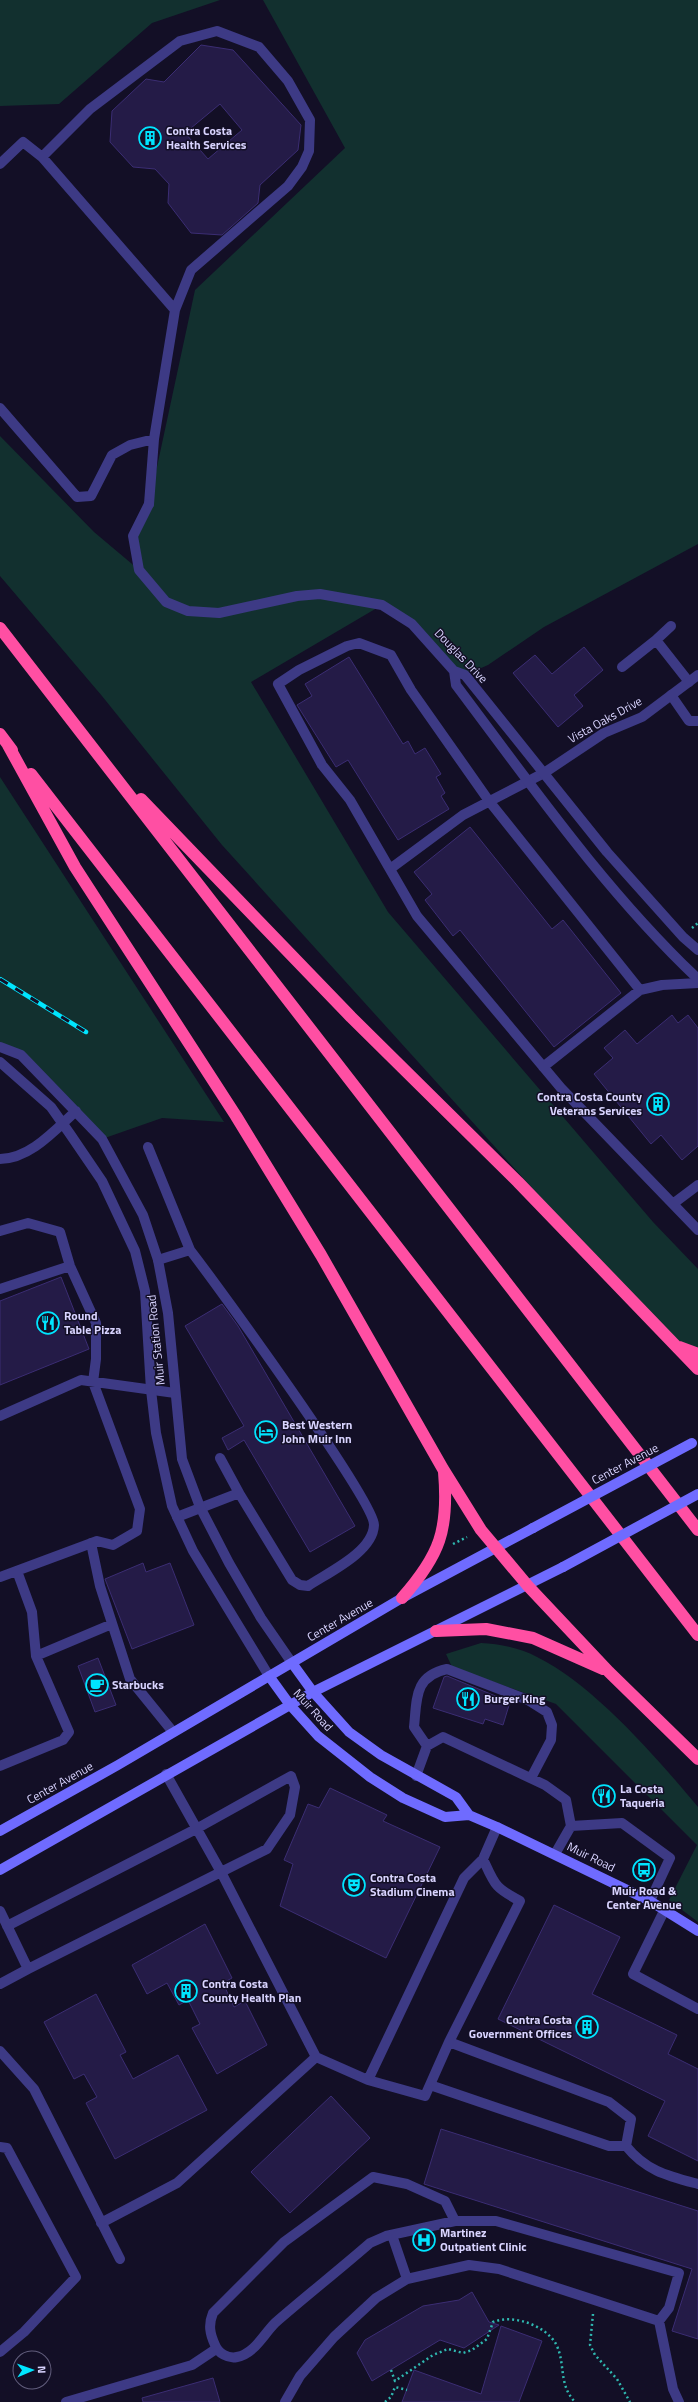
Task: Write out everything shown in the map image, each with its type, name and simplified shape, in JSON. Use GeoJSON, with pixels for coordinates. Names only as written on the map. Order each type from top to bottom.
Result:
{"type":"FeatureCollection","features":[{"type":"Feature","properties":{"kind":"highway"},"geometry":{"type":"LineString","coordinates":[[0,628],[698,1530]]}},
{"type":"Feature","properties":{"kind":"highway"},"geometry":{"type":"LineString","coordinates":[[0,734],[698,1635]]}},
{"type":"Feature","properties":{"kind":"highway"},"geometry":{"type":"LineString","coordinates":[[8,745],[75,867],[240,1122],[321,1255],[443,1469],[495,1548],[528,1586],[609,1672],[698,1759]]}},
{"type":"Feature","properties":{"kind":"highway"},"geometry":{"type":"LineString","coordinates":[[99,756],[350,1017],[518,1182],[698,1369]]}},
{"type":"Feature","properties":{"kind":"highway"},"geometry":{"type":"LineString","coordinates":[[674,1345],[698,1354]]}},
{"type":"Feature","properties":{"kind":"highway"},"geometry":{"type":"LineString","coordinates":[[402,1598],[432,1560],[440,1542],[444,1524],[446,1496],[443,1469]]}},
{"type":"Feature","properties":{"kind":"highway"},"geometry":{"type":"LineString","coordinates":[[436,1631],[486,1629],[533,1638],[609,1672]]}},
{"type":"Feature","properties":{"kind":"street"},"geometry":{"type":"LineString","coordinates":[[0,408],[77,497],[91,496],[112,455],[130,445],[154,439],[175,310],[191,270],[288,186],[302,167],[309,151],[310,120],[288,81],[259,47],[217,32],[180,40],[90,109],[42,157]]}},
{"type":"Feature","properties":{"kind":"street"},"geometry":{"type":"LineString","coordinates":[[0,164],[23,142],[42,157],[175,310]]}},
{"type":"Feature","properties":{"kind":"street","name":"Douglas Drive"},"geometry":{"type":"LineString","coordinates":[[154,439],[149,504],[132,536],[139,570],[166,602],[188,611],[219,614],[297,596],[320,594],[382,605],[412,624],[454,671],[465,675],[607,852],[683,937],[698,950]]}},
{"type":"Feature","properties":{"kind":"street"},"geometry":{"type":"LineString","coordinates":[[622,667],[671,626]]}},
{"type":"Feature","properties":{"kind":"street"},"geometry":{"type":"LineString","coordinates":[[656,640],[689,682]]}},
{"type":"Feature","properties":{"kind":"street"},"geometry":{"type":"LineString","coordinates":[[640,990],[489,802],[411,690],[391,656],[359,643],[347,646],[299,670],[278,684],[322,765],[350,800],[417,916],[561,1088],[674,1203],[698,1230]]}},
{"type":"Feature","properties":{"kind":"street"},"geometry":{"type":"LineString","coordinates":[[454,671],[456,685],[528,781],[642,924],[695,982]]}},
{"type":"Feature","properties":{"kind":"street","name":"Vista Oaks Drive"},"geometry":{"type":"LineString","coordinates":[[390,869],[463,815],[544,773],[604,733],[642,717],[698,675]]}},
{"type":"Feature","properties":{"kind":"street"},"geometry":{"type":"LineString","coordinates":[[671,695],[689,721],[698,721]]}},
{"type":"Feature","properties":{"kind":"street"},"geometry":{"type":"LineString","coordinates":[[543,1067],[640,990],[657,986],[695,982]]}},
{"type":"Feature","properties":{"kind":"street","name":"Muir Station Road"},"geometry":{"type":"LineString","coordinates":[[0,1047],[21,1055],[102,1139],[143,1214],[158,1260],[168,1313],[182,1459],[200,1507],[261,1618],[292,1663]]}},
{"type":"Feature","properties":{"kind":"street","name":"Muir Station Road"},"geometry":{"type":"LineString","coordinates":[[0,1062],[51,1107],[63,1123],[102,1181],[135,1251],[145,1291],[151,1390],[156,1433],[172,1506],[193,1551],[269,1676]]}},
{"type":"Feature","properties":{"kind":"street"},"geometry":{"type":"LineString","coordinates":[[0,1159],[12,1159],[30,1150],[76,1111]]}},
{"type":"Feature","properties":{"kind":"street"},"geometry":{"type":"LineString","coordinates":[[148,1147],[190,1250],[222,1292],[372,1512],[374,1525],[369,1543],[359,1552],[308,1586],[300,1585],[292,1580],[239,1493],[220,1458]]}},
{"type":"Feature","properties":{"kind":"street"},"geometry":{"type":"LineString","coordinates":[[674,1203],[698,1185]]}},
{"type":"Feature","properties":{"kind":"street"},"geometry":{"type":"LineString","coordinates":[[0,1231],[28,1223],[60,1232],[70,1266],[96,1323],[96,1359],[92,1382],[140,1508],[137,1531],[113,1545],[97,1541],[0,1577]]}},
{"type":"Feature","properties":{"kind":"street"},"geometry":{"type":"LineString","coordinates":[[158,1260],[190,1250]]}},
{"type":"Feature","properties":{"kind":"street"},"geometry":{"type":"LineString","coordinates":[[0,1289],[70,1266]]}},
{"type":"Feature","properties":{"kind":"street"},"geometry":{"type":"LineString","coordinates":[[0,1416],[81,1380],[175,1393]]}},
{"type":"Feature","properties":{"kind":"street","name":"Center Avenue"},"geometry":{"type":"LineString","coordinates":[[0,1831],[118,1765],[402,1598],[695,1441]]}},
{"type":"Feature","properties":{"kind":"street"},"geometry":{"type":"LineString","coordinates":[[177,1517],[239,1493]]}},
{"type":"Feature","properties":{"kind":"street"},"geometry":{"type":"LineString","coordinates":[[0,1870],[166,1774],[314,1692],[528,1586],[698,1494]]}},
{"type":"Feature","properties":{"kind":"street"},"geometry":{"type":"LineString","coordinates":[[91,1543],[100,1586],[130,1679],[173,1732]]}},
{"type":"Feature","properties":{"kind":"street"},"geometry":{"type":"LineString","coordinates":[[0,1766],[63,1740],[69,1732],[36,1656],[32,1612],[17,1571]]}},
{"type":"Feature","properties":{"kind":"street"},"geometry":{"type":"LineString","coordinates":[[36,1656],[112,1624]]}},
{"type":"Feature","properties":{"kind":"street","name":"Muir Road"},"geometry":{"type":"LineString","coordinates":[[292,1663],[314,1692],[349,1732],[416,1776],[456,1797],[469,1815]]}},
{"type":"Feature","properties":{"kind":"street"},"geometry":{"type":"LineString","coordinates":[[427,1746],[414,1727],[418,1693],[423,1681],[434,1672],[447,1669],[528,1700],[547,1712],[552,1725],[551,1740],[531,1778]]}},
{"type":"Feature","properties":{"kind":"street","name":"Muir Road"},"geometry":{"type":"LineString","coordinates":[[269,1676],[290,1705],[318,1736],[343,1758],[403,1798],[445,1817],[469,1815],[497,1827],[650,1901],[698,1931]]}},
{"type":"Feature","properties":{"kind":"street"},"geometry":{"type":"LineString","coordinates":[[416,1776],[427,1746],[443,1737],[545,1785],[566,1800],[571,1826],[555,1854]]}},
{"type":"Feature","properties":{"kind":"street"},"geometry":{"type":"LineString","coordinates":[[166,1774],[221,1872],[316,2057],[368,2080],[425,2096],[449,2042],[520,1901],[500,1890],[494,1884],[483,1859]]}},
{"type":"Feature","properties":{"kind":"street"},"geometry":{"type":"LineString","coordinates":[[0,1984],[268,1849],[290,1815],[295,1787],[291,1776],[196,1829],[7,1926]]}},
{"type":"Feature","properties":{"kind":"street"},"geometry":{"type":"LineString","coordinates":[[571,1826],[622,1823],[670,1858],[650,1901]]}},
{"type":"Feature","properties":{"kind":"street"},"geometry":{"type":"LineString","coordinates":[[368,2080],[464,1878],[483,1859],[497,1827]]}},
{"type":"Feature","properties":{"kind":"street"},"geometry":{"type":"LineString","coordinates":[[665,1909],[633,1974],[698,2009]]}},
{"type":"Feature","properties":{"kind":"street"},"geometry":{"type":"LineString","coordinates":[[0,1911],[28,1969]]}},
{"type":"Feature","properties":{"kind":"street"},"geometry":{"type":"LineString","coordinates":[[449,2042],[609,2102],[631,2119],[626,2146]]}},
{"type":"Feature","properties":{"kind":"street"},"geometry":{"type":"LineString","coordinates":[[0,2051],[34,2089],[120,2259]]}},
{"type":"Feature","properties":{"kind":"street"},"geometry":{"type":"LineString","coordinates":[[102,2223],[176,2183],[316,2057]]}},
{"type":"Feature","properties":{"kind":"street"},"geometry":{"type":"LineString","coordinates":[[430,2086],[609,2146],[626,2146],[646,2166],[671,2177],[698,2184]]}},
{"type":"Feature","properties":{"kind":"street"},"geometry":{"type":"LineString","coordinates":[[0,2147],[8,2148],[76,2277],[24,2332],[0,2352]]}},
{"type":"Feature","properties":{"kind":"street"},"geometry":{"type":"LineString","coordinates":[[455,2221],[445,2201],[407,2184],[373,2177],[284,2242],[213,2313],[209,2322],[211,2336],[216,2349],[226,2356],[237,2357],[257,2346],[274,2325],[370,2243],[392,2235],[455,2221],[496,2220],[679,2273],[669,2308],[659,2321],[673,2389],[679,2402]]}},
{"type":"Feature","properties":{"kind":"street"},"geometry":{"type":"LineString","coordinates":[[392,2235],[407,2279]]}},
{"type":"Feature","properties":{"kind":"street"},"geometry":{"type":"LineString","coordinates":[[285,2402],[300,2376],[334,2337],[376,2298],[407,2279],[469,2265],[499,2269],[659,2321]]}},
{"type":"Feature","properties":{"kind":"street"},"geometry":{"type":"LineString","coordinates":[[66,2402],[192,2365],[216,2349]]}},
{"type":"Feature","properties":{"kind":"path"},"geometry":{"type":"LineString","coordinates":[[692,929],[698,923]]}},
{"type":"Feature","properties":{"kind":"path"},"geometry":{"type":"LineString","coordinates":[[449,1543],[453,1544],[467,1537]]}},
{"type":"Feature","properties":{"kind":"path"},"geometry":{"type":"LineString","coordinates":[[597,2300],[591,2323],[590,2345],[595,2355],[616,2379],[630,2402]]}},
{"type":"Feature","properties":{"kind":"path"},"geometry":{"type":"LineString","coordinates":[[395,2382],[434,2355],[448,2349],[463,2353],[472,2350],[487,2339],[493,2322],[501,2319],[514,2319],[528,2323],[545,2333],[556,2344],[567,2394],[575,2402]]}},
{"type":"Feature","properties":{"kind":"path"},"geometry":{"type":"LineString","coordinates":[[385,2402],[391,2397],[395,2387],[391,2370]]}},
{"type":"Feature","properties":{"kind":"path"},"geometry":{"type":"LineString","coordinates":[[395,2387],[407,2390]]}},
{"type":"Feature","properties":{"kind":"green space"},"geometry":{"type":"Polygon","coordinates":[[[0,0],[220,0],[152,23],[59,104],[0,106],[0,0]]]}},
{"type":"Feature","properties":{"kind":"green space"},"geometry":{"type":"Polygon","coordinates":[[[263,0],[698,0],[698,544],[544,627],[488,665],[465,675],[382,605],[251,682],[388,912],[653,1222],[698,1269],[698,1354],[674,1345],[222,845],[102,696],[0,576],[0,436],[94,532],[138,569],[133,536],[149,504],[195,290],[345,148],[263,0]]]}},
{"type":"Feature","properties":{"kind":"green space"},"geometry":{"type":"Polygon","coordinates":[[[0,777],[224,1122],[162,1118],[102,1139],[21,1055],[0,1047],[0,777]]]}},
{"type":"Feature","properties":{"kind":"green space"},"geometry":{"type":"Polygon","coordinates":[[[481,1643],[495,1644],[524,1651],[559,1669],[580,1685],[624,1724],[664,1767],[698,1807],[698,1922],[669,1900],[697,1845],[556,1704],[452,1667],[446,1654],[481,1643]]]}},
{"type":"Feature","properties":{"kind":"building","name":"Contra Costa Health Services"},"geometry":{"type":"Polygon","coordinates":[[[201,45],[233,50],[301,125],[298,150],[260,185],[258,203],[222,235],[191,233],[168,203],[169,184],[155,169],[133,167],[110,142],[112,111],[146,79],[164,82],[201,45]],[[220,104],[185,133],[208,159],[242,130],[220,104]]]}},
{"type":"Feature","properties":{"kind":"building"},"geometry":{"type":"Polygon","coordinates":[[[584,647],[603,670],[574,695],[583,706],[558,727],[513,673],[535,655],[552,674],[584,647]]]}},
{"type":"Feature","properties":{"kind":"building"},"geometry":{"type":"Polygon","coordinates":[[[349,657],[403,744],[408,741],[415,754],[425,748],[441,774],[436,777],[445,793],[441,796],[449,809],[398,840],[348,760],[336,767],[297,705],[312,696],[305,684],[349,657]]]}},
{"type":"Feature","properties":{"kind":"building"},"geometry":{"type":"Polygon","coordinates":[[[470,827],[552,929],[563,920],[621,993],[554,1047],[460,930],[453,936],[425,900],[432,894],[414,872],[470,827]]]}},
{"type":"Feature","properties":{"kind":"building","name":"Contra Costa County Veterans Services"},"geometry":{"type":"Polygon","coordinates":[[[672,1015],[678,1023],[688,1015],[698,1028],[698,1146],[682,1160],[661,1135],[651,1144],[594,1074],[613,1058],[604,1048],[625,1030],[637,1044],[672,1015]]]}},
{"type":"Feature","properties":{"kind":"building"},"geometry":{"type":"Polygon","coordinates":[[[61,1277],[89,1349],[0,1385],[0,1301],[61,1277]]]}},
{"type":"Feature","properties":{"kind":"building","name":"Best Western John Muir Inn"},"geometry":{"type":"Polygon","coordinates":[[[222,1304],[238,1326],[355,1526],[310,1552],[244,1440],[228,1450],[222,1438],[244,1426],[185,1326],[222,1304]]]}},
{"type":"Feature","properties":{"kind":"building"},"geometry":{"type":"Polygon","coordinates":[[[143,1563],[146,1572],[170,1563],[194,1625],[132,1649],[105,1579],[143,1563]]]}},
{"type":"Feature","properties":{"kind":"building","name":"Starbucks"},"geometry":{"type":"Polygon","coordinates":[[[98,1658],[116,1705],[95,1712],[78,1666],[98,1658]]]}},
{"type":"Feature","properties":{"kind":"building","name":"Burger King"},"geometry":{"type":"Polygon","coordinates":[[[447,1676],[510,1702],[503,1725],[485,1719],[483,1724],[433,1708],[444,1677],[447,1676]]]}},
{"type":"Feature","properties":{"kind":"building","name":"Contra Costa Stadium Cinema"},"geometry":{"type":"Polygon","coordinates":[[[330,1788],[387,1815],[383,1821],[440,1847],[386,1958],[280,1906],[293,1864],[284,1860],[308,1804],[319,1808],[330,1788]]]}},
{"type":"Feature","properties":{"kind":"building","name":"Contra Costa Government Offices"},"geometry":{"type":"Polygon","coordinates":[[[554,1905],[620,1937],[592,1994],[677,2035],[668,2054],[698,2069],[698,2161],[648,2136],[665,2101],[498,2019],[554,1905]]]}},
{"type":"Feature","properties":{"kind":"building","name":"Contra Costa County Health Plan"},"geometry":{"type":"Polygon","coordinates":[[[205,1924],[232,1978],[223,1983],[234,2007],[245,2001],[267,2045],[217,2074],[192,2028],[200,2024],[188,2000],[179,2005],[167,1983],[147,1994],[132,1965],[205,1924]]]}},
{"type":"Feature","properties":{"kind":"building"},"geometry":{"type":"Polygon","coordinates":[[[96,1994],[126,2052],[120,2055],[133,2079],[178,2055],[207,2110],[115,2159],[86,2103],[97,2097],[84,2074],[74,2079],[44,2022],[96,1994]]]}},
{"type":"Feature","properties":{"kind":"building"},"geometry":{"type":"Polygon","coordinates":[[[331,2096],[370,2138],[290,2213],[251,2172],[331,2096]]]}},
{"type":"Feature","properties":{"kind":"building"},"geometry":{"type":"Polygon","coordinates":[[[441,2129],[698,2211],[698,2339],[672,2331],[692,2269],[424,2184],[441,2129]]]}},
{"type":"Feature","properties":{"kind":"building"},"geometry":{"type":"Polygon","coordinates":[[[472,2292],[489,2322],[499,2325],[464,2348],[440,2340],[372,2381],[357,2353],[365,2340],[423,2306],[459,2300],[472,2292]]]}},
{"type":"Feature","properties":{"kind":"building"},"geometry":{"type":"Polygon","coordinates":[[[501,2326],[542,2341],[519,2402],[402,2402],[414,2370],[481,2394],[501,2326]]]}},
{"type":"Feature","properties":{"kind":"building"},"geometry":{"type":"Polygon","coordinates":[[[213,2378],[220,2402],[143,2402],[142,2398],[213,2378]]]}},
{"type":"Feature","properties":{"kind":"railway"},"geometry":{"type":"LineString","coordinates":[[0,979],[86,1032]]}},
{"type":"Feature","properties":{"kind":"place","name":"Contra Costa Health Services"},"geometry":{"type":"Point","coordinates":[150,138]}},
{"type":"Feature","properties":{"kind":"place","name":"Contra Costa County Veterans Services"},"geometry":{"type":"Point","coordinates":[658,1104]}},
{"type":"Feature","properties":{"kind":"place","name":"Round Table Pizza"},"geometry":{"type":"Point","coordinates":[48,1323]}},
{"type":"Feature","properties":{"kind":"place","name":"Best Western John Muir Inn"},"geometry":{"type":"Point","coordinates":[266,1432]}},
{"type":"Feature","properties":{"kind":"place","name":"Starbucks"},"geometry":{"type":"Point","coordinates":[97,1685]}},
{"type":"Feature","properties":{"kind":"place","name":"Burger King"},"geometry":{"type":"Point","coordinates":[468,1699]}},
{"type":"Feature","properties":{"kind":"place","name":"La Costa Taqueria"},"geometry":{"type":"Point","coordinates":[604,1796]}},
{"type":"Feature","properties":{"kind":"place","name":"Muir Road & Center Avenue"},"geometry":{"type":"Point","coordinates":[644,1870]}},
{"type":"Feature","properties":{"kind":"place","name":"Contra Costa Stadium Cinema"},"geometry":{"type":"Point","coordinates":[354,1885]}},
{"type":"Feature","properties":{"kind":"place","name":"Contra Costa County Health Plan"},"geometry":{"type":"Point","coordinates":[186,1991]}},
{"type":"Feature","properties":{"kind":"place","name":"Contra Costa Government Offices"},"geometry":{"type":"Point","coordinates":[587,2027]}},
{"type":"Feature","properties":{"kind":"place","name":"Martinez Outpatient Clinic"},"geometry":{"type":"Point","coordinates":[424,2240]}}]}
